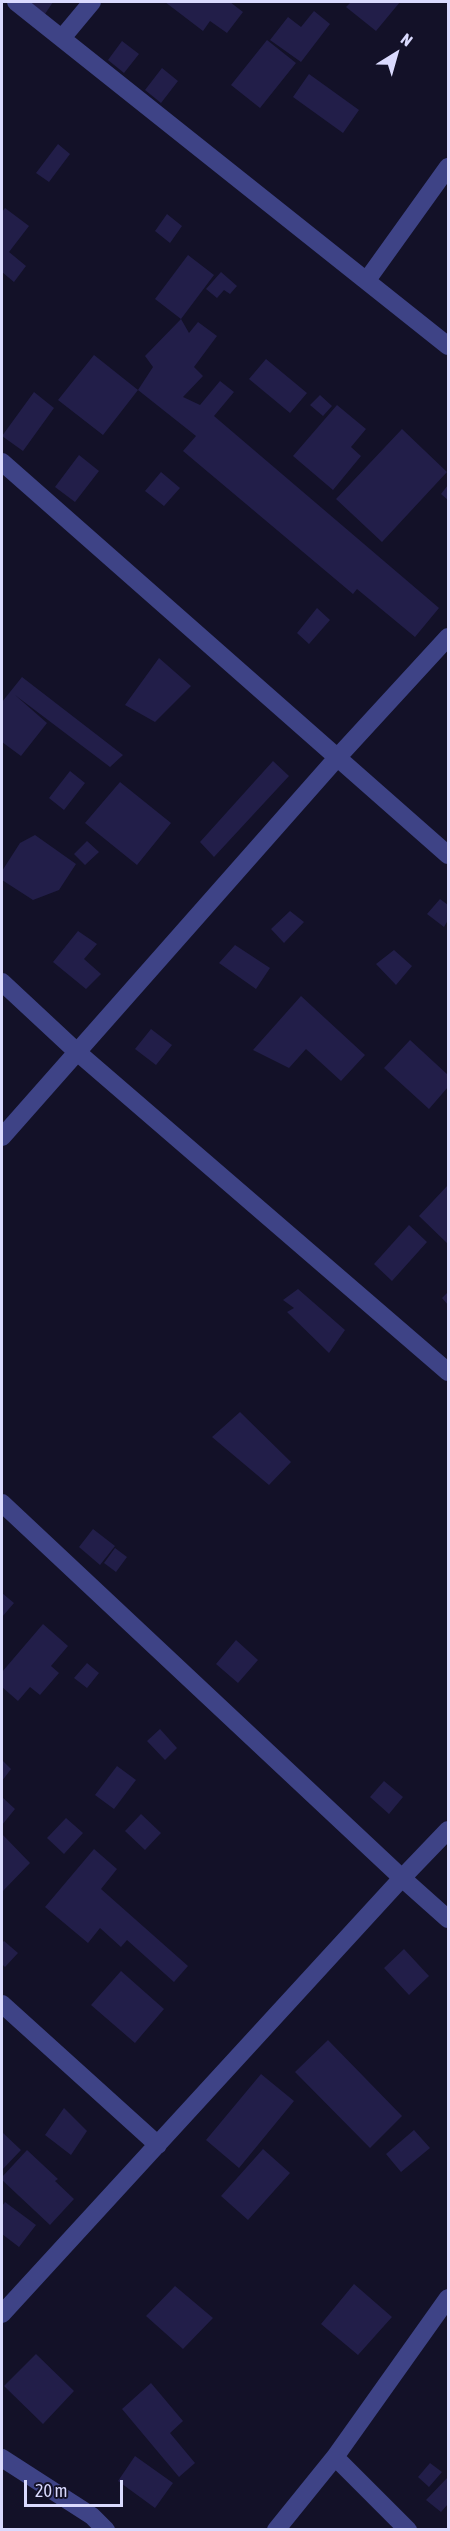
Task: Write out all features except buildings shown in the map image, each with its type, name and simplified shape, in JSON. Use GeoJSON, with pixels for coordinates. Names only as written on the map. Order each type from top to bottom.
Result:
{"type":"FeatureCollection","features":[{"type":"Feature","properties":{"kind":"street"},"geometry":{"type":"LineString","coordinates":[[16,2],[448,346]]}},
{"type":"Feature","properties":{"kind":"street"},"geometry":{"type":"LineString","coordinates":[[62,38],[92,2]]}},
{"type":"Feature","properties":{"kind":"street"},"geometry":{"type":"LineString","coordinates":[[367,280],[448,167]]}},
{"type":"Feature","properties":{"kind":"street"},"geometry":{"type":"LineString","coordinates":[[2,462],[336,759],[448,855]]}},
{"type":"Feature","properties":{"kind":"street"},"geometry":{"type":"LineString","coordinates":[[2,1137],[336,759],[448,637]]}},
{"type":"Feature","properties":{"kind":"street"},"geometry":{"type":"LineString","coordinates":[[2,982],[76,1051],[448,1372]]}},
{"type":"Feature","properties":{"kind":"street"},"geometry":{"type":"LineString","coordinates":[[2,1503],[448,1919]]}},
{"type":"Feature","properties":{"kind":"street"},"geometry":{"type":"LineString","coordinates":[[2,2314],[448,1830]]}},
{"type":"Feature","properties":{"kind":"street"},"geometry":{"type":"LineString","coordinates":[[2,2004],[158,2145]]}},
{"type":"Feature","properties":{"kind":"street"},"geometry":{"type":"LineString","coordinates":[[276,2529],[335,2457],[448,2298]]}},
{"type":"Feature","properties":{"kind":"street"},"geometry":{"type":"LineString","coordinates":[[335,2457],[408,2529]]}},
{"type":"Feature","properties":{"kind":"street"},"geometry":{"type":"LineString","coordinates":[[2,2458],[92,2516],[106,2529]]}}]}
